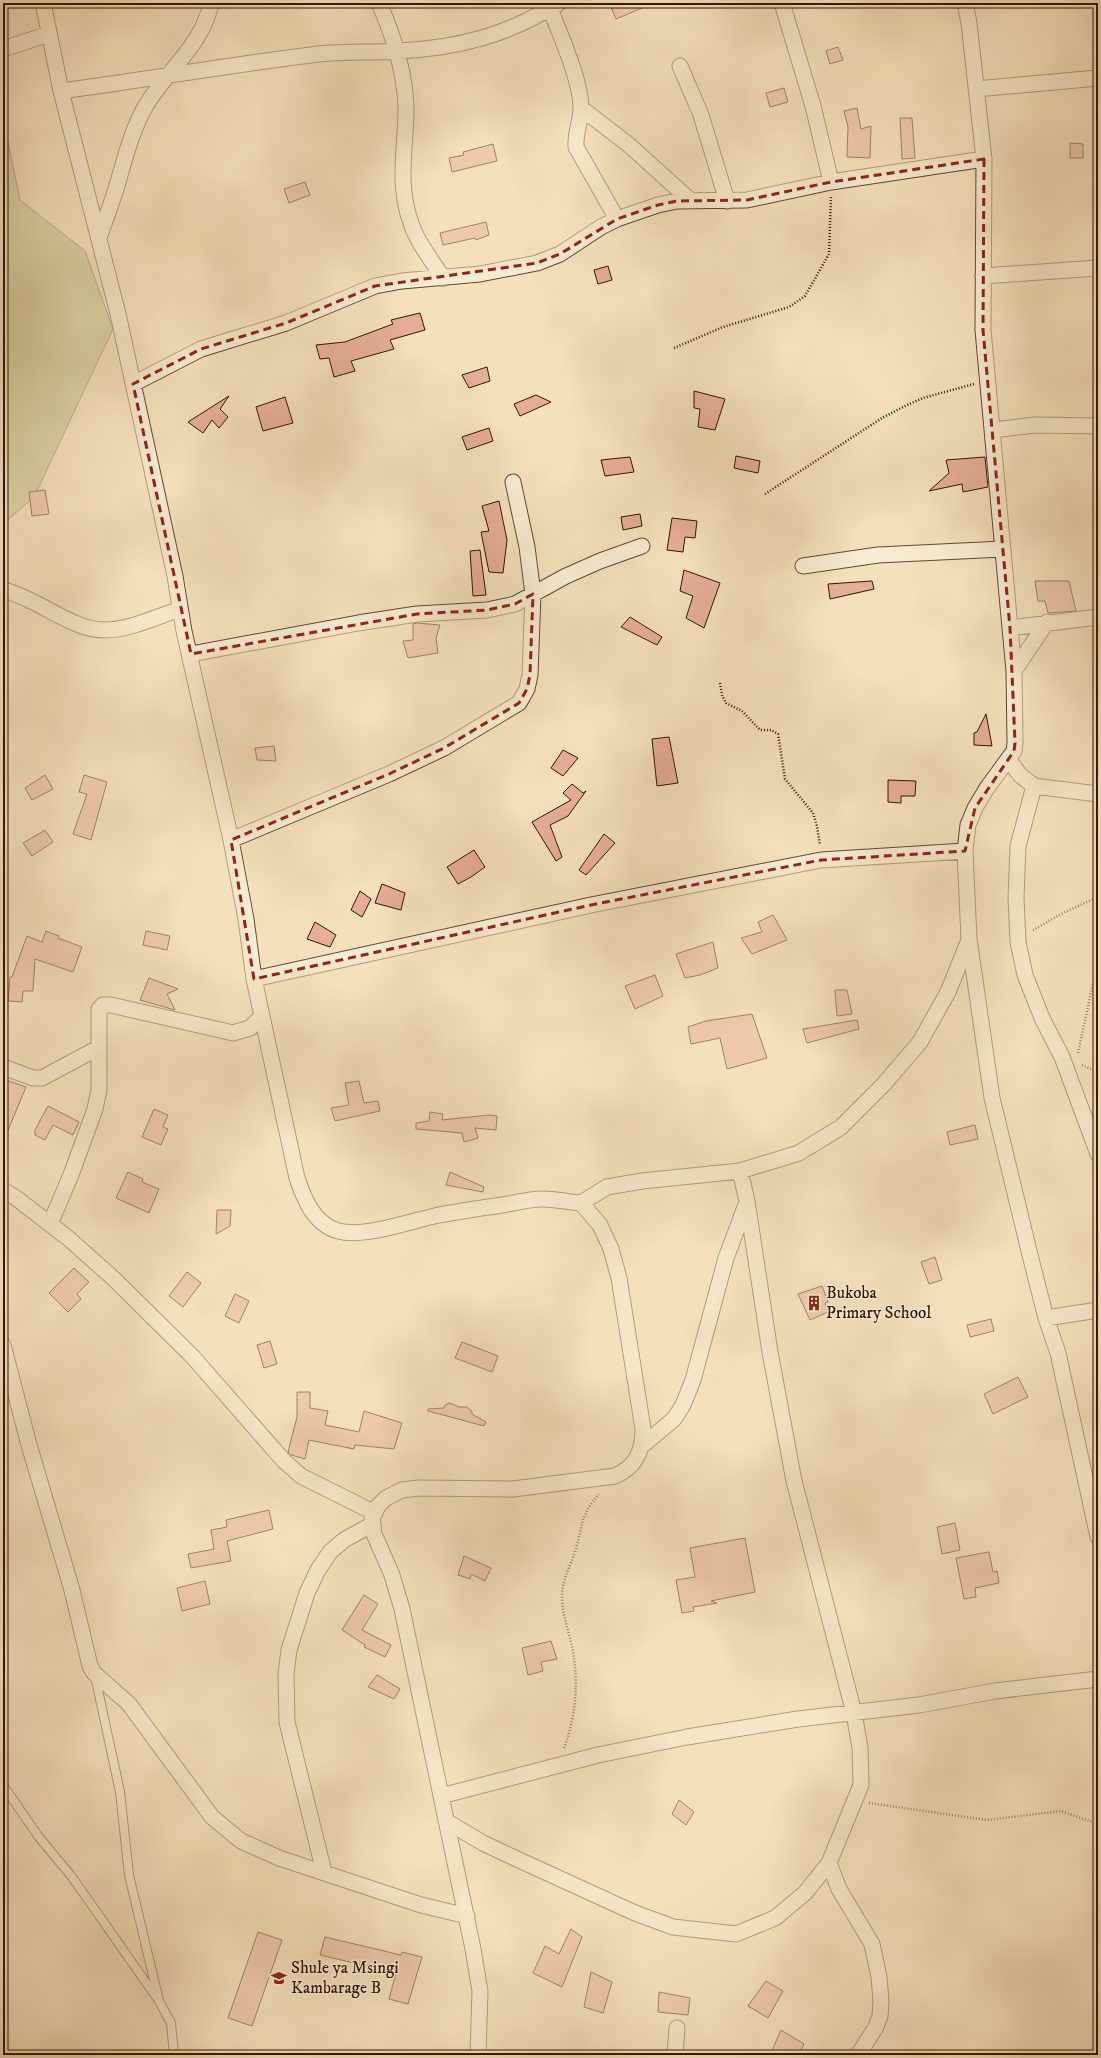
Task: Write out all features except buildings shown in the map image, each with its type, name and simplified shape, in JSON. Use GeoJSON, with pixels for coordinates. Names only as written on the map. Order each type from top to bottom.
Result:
{"type":"FeatureCollection","features":[{"type":"Feature","properties":{"kind":"street"},"geometry":{"type":"LineString","coordinates":[[43,3],[60,91],[118,314],[180,609],[231,840],[246,919],[254,979],[296,1178],[310,1209],[322,1222],[337,1231],[353,1233],[374,1232],[442,1215],[541,1199],[581,1203],[607,1187],[642,1181],[740,1171],[799,1153],[841,1127],[884,1084],[920,1042],[948,992],[969,939]]}},
{"type":"Feature","properties":{"kind":"street"},"geometry":{"type":"LineString","coordinates":[[99,238],[115,192],[132,135],[145,107],[164,77],[198,37],[204,27],[211,3]]}},
{"type":"Feature","properties":{"kind":"street"},"geometry":{"type":"LineString","coordinates":[[379,3],[398,52],[405,85],[406,110],[402,170],[405,200],[410,220],[417,238],[443,278]]}},
{"type":"Feature","properties":{"kind":"street"},"geometry":{"type":"LineString","coordinates":[[782,3],[813,106],[831,182]]}},
{"type":"Feature","properties":{"kind":"street"},"geometry":{"type":"LineString","coordinates":[[965,3],[969,23],[984,159],[983,330],[1014,671],[1015,743],[1014,751],[1009,760],[987,788],[975,808],[968,825],[965,851],[969,939],[992,1098],[1009,1175],[1046,1318],[1058,1353],[1098,1537]]}},
{"type":"Feature","properties":{"kind":"street"},"geometry":{"type":"LineString","coordinates":[[60,91],[313,54],[398,52],[447,47],[482,39],[511,28],[554,6],[580,93],[581,108],[575,136],[576,147],[617,218]]}},
{"type":"Feature","properties":{"kind":"street"},"geometry":{"type":"LineString","coordinates":[[3,48],[48,34]]}},
{"type":"Feature","properties":{"kind":"street"},"geometry":{"type":"LineString","coordinates":[[680,66],[701,115],[728,201]]}},
{"type":"Feature","properties":{"kind":"street"},"geometry":{"type":"LineString","coordinates":[[976,89],[1098,78]]}},
{"type":"Feature","properties":{"kind":"street"},"geometry":{"type":"LineString","coordinates":[[581,108],[629,145],[691,201]]}},
{"type":"Feature","properties":{"kind":"street"},"geometry":{"type":"LineString","coordinates":[[133,384],[201,349],[286,323],[375,286],[402,281],[480,274],[537,263],[560,254],[617,218],[668,202],[728,201],[761,198],[831,182],[984,159]]}},
{"type":"Feature","properties":{"kind":"street"},"geometry":{"type":"LineString","coordinates":[[983,276],[1098,268]]}},
{"type":"Feature","properties":{"kind":"street"},"geometry":{"type":"LineString","coordinates":[[993,430],[1035,425],[1098,426]]}},
{"type":"Feature","properties":{"kind":"street"},"geometry":{"type":"LineString","coordinates":[[231,840],[390,774],[444,748],[519,703],[527,688],[530,675],[533,594],[527,547],[513,482]]}},
{"type":"Feature","properties":{"kind":"street"},"geometry":{"type":"LineString","coordinates":[[191,654],[358,622],[417,614],[487,610],[516,604],[566,576],[600,561],[642,546]]}},
{"type":"Feature","properties":{"kind":"street"},"geometry":{"type":"LineString","coordinates":[[803,566],[878,555],[1003,549]]}},
{"type":"Feature","properties":{"kind":"street"},"geometry":{"type":"LineString","coordinates":[[3,589],[30,600],[67,619],[90,628],[103,630],[140,623],[180,609]]}},
{"type":"Feature","properties":{"kind":"street"},"geometry":{"type":"LineString","coordinates":[[1010,628],[1047,622],[1098,617]]}},
{"type":"Feature","properties":{"kind":"street"},"geometry":{"type":"LineString","coordinates":[[1014,671],[1047,622]]}},
{"type":"Feature","properties":{"kind":"street"},"geometry":{"type":"LineString","coordinates":[[1009,760],[1020,775],[1034,786],[1098,794]]}},
{"type":"Feature","properties":{"kind":"street"},"geometry":{"type":"LineString","coordinates":[[1034,786],[1018,846],[1016,898],[1018,942],[1025,975],[1042,1018],[1062,1057],[1098,1154]]}},
{"type":"Feature","properties":{"kind":"street"},"geometry":{"type":"LineString","coordinates":[[254,979],[583,906],[821,860],[965,851]]}},
{"type":"Feature","properties":{"kind":"street"},"geometry":{"type":"LineString","coordinates":[[50,1224],[71,1175],[95,1109],[99,1090],[99,1009],[103,1005],[111,1005],[234,1033],[250,1028],[262,1016]]}},
{"type":"Feature","properties":{"kind":"street"},"geometry":{"type":"LineString","coordinates":[[3,1067],[33,1078],[42,1078],[98,1048]]}},
{"type":"Feature","properties":{"kind":"street"},"geometry":{"type":"LineString","coordinates":[[446,1821],[483,1843],[635,1913],[672,1927],[708,1932],[736,1934],[775,1918],[805,1893],[829,1863],[861,1785],[860,1748],[854,1713],[794,1481],[770,1352],[747,1201],[740,1171]]}},
{"type":"Feature","properties":{"kind":"street"},"geometry":{"type":"LineString","coordinates":[[3,1190],[50,1224],[113,1278],[192,1356],[284,1461],[308,1480],[374,1518]]}},
{"type":"Feature","properties":{"kind":"street"},"geometry":{"type":"LineString","coordinates":[[324,1872],[287,1722],[286,1674],[288,1656],[307,1593],[318,1570],[330,1552],[374,1518],[386,1498],[402,1490],[419,1488],[513,1489],[615,1476],[626,1472],[635,1462],[643,1445],[674,1419],[683,1405],[693,1380],[726,1258],[747,1201]]}},
{"type":"Feature","properties":{"kind":"street"},"geometry":{"type":"LineString","coordinates":[[581,1203],[600,1225],[611,1249],[619,1278],[643,1429],[643,1445]]}},
{"type":"Feature","properties":{"kind":"street"},"geometry":{"type":"LineString","coordinates":[[1046,1318],[1098,1310]]}},
{"type":"Feature","properties":{"kind":"street"},"geometry":{"type":"LineString","coordinates":[[3,1345],[29,1445],[72,1590],[90,1666],[94,1673],[129,1704],[212,1817],[241,1841],[279,1858],[421,1906],[467,1916]]}},
{"type":"Feature","properties":{"kind":"street"},"geometry":{"type":"LineString","coordinates":[[374,1518],[374,1534],[392,1575],[402,1609],[467,1916],[480,1991],[478,2055]]}},
{"type":"Feature","properties":{"kind":"street"},"geometry":{"type":"LineString","coordinates":[[441,1796],[598,1755],[687,1737],[798,1719],[919,1705],[995,1691],[1098,1679]]}},
{"type":"Feature","properties":{"kind":"street"},"geometry":{"type":"LineString","coordinates":[[829,1863],[839,1889],[872,1944],[879,1977],[880,2016],[876,2027],[858,2055]]}},
{"type":"Feature","properties":{"kind":"street"},"geometry":{"type":"LineString","coordinates":[[675,2055],[677,2028]]}},
{"type":"Feature","properties":{"kind":"lane"},"geometry":{"type":"LineString","coordinates":[[94,1673],[120,1792],[129,1875],[159,2000]]}},
{"type":"Feature","properties":{"kind":"lane"},"geometry":{"type":"LineString","coordinates":[[3,1786],[38,1836],[72,1877],[159,2000],[171,2023],[174,2055]]}},
{"type":"Feature","properties":{"kind":"path"},"geometry":{"type":"LineString","coordinates":[[674,348],[723,327],[789,307],[805,296],[829,254],[831,182]]}},
{"type":"Feature","properties":{"kind":"path"},"geometry":{"type":"LineString","coordinates":[[765,494],[882,418],[907,405],[929,396],[988,381]]}},
{"type":"Feature","properties":{"kind":"path"},"geometry":{"type":"LineString","coordinates":[[720,683],[722,696],[726,703],[742,711],[760,730],[771,730],[778,734],[785,779],[813,813],[817,826],[821,860]]}},
{"type":"Feature","properties":{"kind":"path"},"geometry":{"type":"LineString","coordinates":[[1018,942],[1039,925],[1098,897]]}},
{"type":"Feature","properties":{"kind":"path"},"geometry":{"type":"LineString","coordinates":[[1078,1056],[1098,960]]}},
{"type":"Feature","properties":{"kind":"path"},"geometry":{"type":"LineString","coordinates":[[557,1765],[570,1734],[576,1681],[572,1645],[563,1609],[564,1580],[576,1549],[582,1521],[588,1508],[615,1476]]}},
{"type":"Feature","properties":{"kind":"path"},"geometry":{"type":"LineString","coordinates":[[855,1801],[988,1820],[1061,1811],[1098,1824]]}},
{"type":"Feature","properties":{"kind":"highlighted area"},"geometry":{"type":"Polygon","coordinates":[[[984,159],[983,330],[1010,628],[1015,743],[1014,751],[975,808],[965,851],[821,860],[591,905],[254,979],[231,840],[389,774],[444,748],[519,703],[527,689],[530,675],[533,594],[515,604],[487,610],[417,614],[191,654],[133,384],[201,349],[286,323],[375,286],[537,263],[560,254],[617,219],[658,205],[677,201],[747,200],[831,182],[984,159]]]}},
{"type":"Feature","properties":{"kind":"green space"},"geometry":{"type":"Polygon","coordinates":[[[3,118],[20,200],[85,251],[113,329],[34,497],[3,524],[3,118]]]}},
{"type":"Feature","properties":{"kind":"place","name":"Bukoba Primary School"},"geometry":{"type":"Point","coordinates":[814,1303]}},
{"type":"Feature","properties":{"kind":"place","name":"Shule ya Msingi Kambarage B"},"geometry":{"type":"Point","coordinates":[279,1978]}}]}
